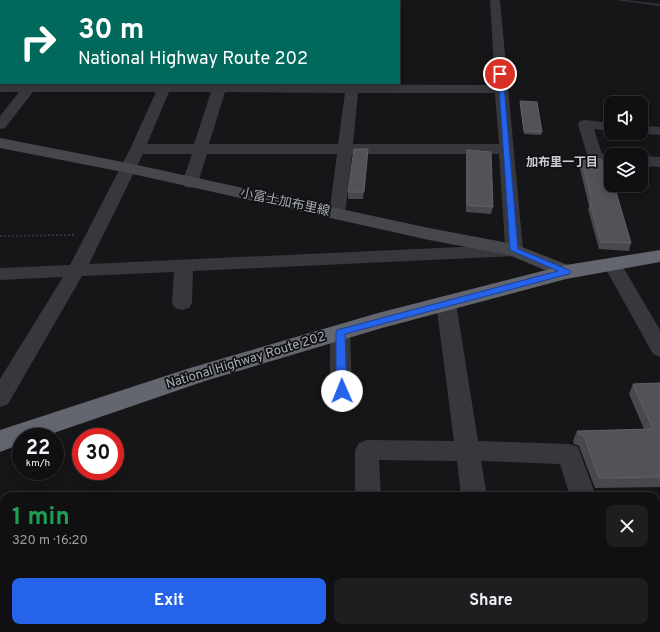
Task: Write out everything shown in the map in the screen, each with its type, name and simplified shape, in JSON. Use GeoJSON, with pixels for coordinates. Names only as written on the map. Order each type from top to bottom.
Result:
{"type":"FeatureCollection","features":[{"type":"Feature","properties":{"kind":"highway","name":"National Highway Route 202"},"geometry":{"type":"LineString","coordinates":[[0,441],[198,374],[340,332],[566,272],[660,255]]}},
{"type":"Feature","properties":{"kind":"main road","name":"小富士加布里線"},"geometry":{"type":"LineString","coordinates":[[0,143],[128,168],[190,183],[514,250],[566,272]]}},
{"type":"Feature","properties":{"kind":"street"},"geometry":{"type":"LineString","coordinates":[[0,274],[514,250],[500,149],[496,89],[495,0]]}},
{"type":"Feature","properties":{"kind":"street"},"geometry":{"type":"LineString","coordinates":[[0,88],[352,90],[496,89]]}},
{"type":"Feature","properties":{"kind":"street"},"geometry":{"type":"LineString","coordinates":[[0,125],[29,88]]}},
{"type":"Feature","properties":{"kind":"street"},"geometry":{"type":"LineString","coordinates":[[0,398],[76,271],[138,149],[164,89]]}},
{"type":"Feature","properties":{"kind":"street"},"geometry":{"type":"LineString","coordinates":[[190,183],[220,89]]}},
{"type":"Feature","properties":{"kind":"street"},"geometry":{"type":"LineString","coordinates":[[337,214],[352,90]]}},
{"type":"Feature","properties":{"kind":"street"},"geometry":{"type":"LineString","coordinates":[[604,126],[585,124],[596,158],[604,159]]}},
{"type":"Feature","properties":{"kind":"street"},"geometry":{"type":"LineString","coordinates":[[648,130],[660,131]]}},
{"type":"Feature","properties":{"kind":"street"},"geometry":{"type":"LineString","coordinates":[[138,149],[500,149]]}},
{"type":"Feature","properties":{"kind":"street"},"geometry":{"type":"LineString","coordinates":[[648,161],[660,162]]}},
{"type":"Feature","properties":{"kind":"street"},"geometry":{"type":"LineString","coordinates":[[612,264],[660,349]]}},
{"type":"Feature","properties":{"kind":"street"},"geometry":{"type":"LineString","coordinates":[[182,303],[184,266]]}},
{"type":"Feature","properties":{"kind":"street"},"geometry":{"type":"LineString","coordinates":[[446,303],[473,492]]}},
{"type":"Feature","properties":{"kind":"street"},"geometry":{"type":"LineString","coordinates":[[340,332],[342,391]]}},
{"type":"Feature","properties":{"kind":"street"},"geometry":{"type":"LineString","coordinates":[[368,492],[367,450],[569,454],[582,492]]}},
{"type":"Feature","properties":{"kind":"path"},"geometry":{"type":"LineString","coordinates":[[0,236],[94,234]]}},
{"type":"Feature","properties":{"kind":"building"},"geometry":{"type":"Polygon","coordinates":[[[520,101],[537,102],[542,132],[524,131],[520,101]]]}},
{"type":"Feature","properties":{"kind":"building"},"geometry":{"type":"Polygon","coordinates":[[[354,149],[368,149],[364,192],[348,192],[354,149]]]}},
{"type":"Feature","properties":{"kind":"building"},"geometry":{"type":"Polygon","coordinates":[[[467,150],[491,152],[493,207],[467,205],[467,150]]]}},
{"type":"Feature","properties":{"kind":"building"},"geometry":{"type":"Polygon","coordinates":[[[581,158],[601,159],[604,168],[604,192],[616,192],[631,243],[601,242],[590,202],[592,202],[581,158]]]}},
{"type":"Feature","properties":{"kind":"building"},"geometry":{"type":"Polygon","coordinates":[[[660,383],[660,477],[599,478],[584,436],[579,434],[577,431],[653,429],[633,384],[660,383]]]}},
{"type":"Feature","properties":{"kind":"waterway"},"geometry":{"type":"LineString","coordinates":[[617,0],[660,5]]}},
{"type":"Feature","properties":{"kind":"district","name":"加布里一丁目"},"geometry":{"type":"Point","coordinates":[562,163]}},
{"type":"Feature","properties":{"kind":"route"},"geometry":{"type":"LineString","coordinates":[[342,391],[340,332],[538,278],[566,272],[514,250],[500,74]]}}]}
